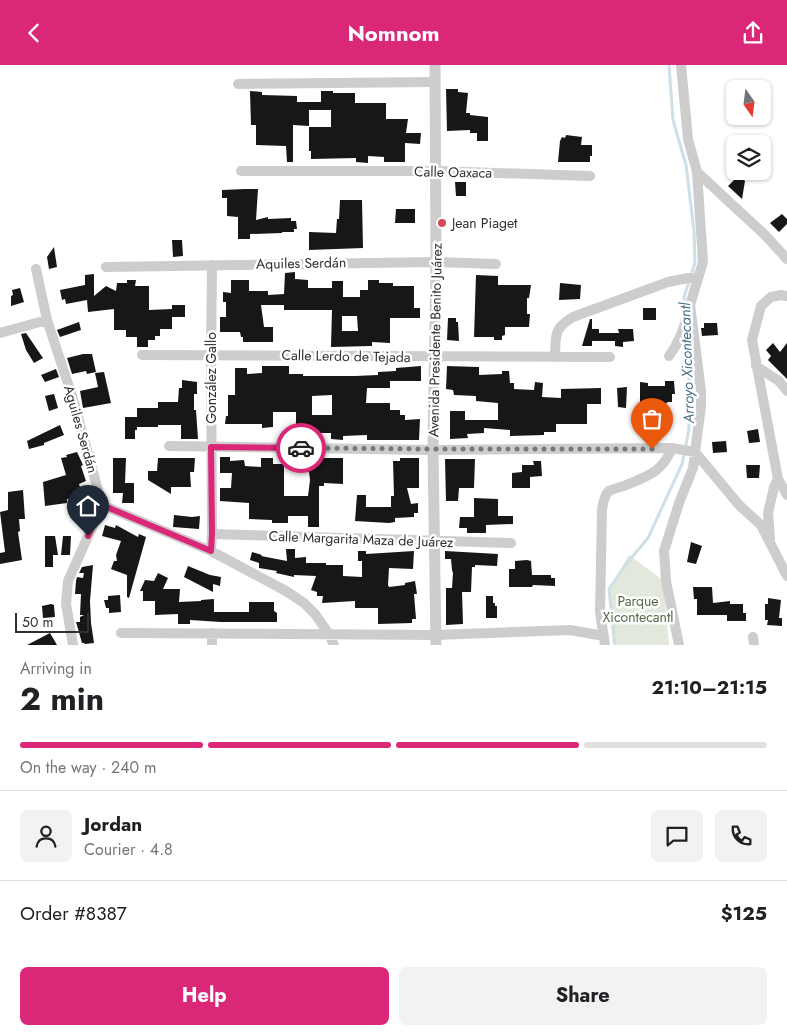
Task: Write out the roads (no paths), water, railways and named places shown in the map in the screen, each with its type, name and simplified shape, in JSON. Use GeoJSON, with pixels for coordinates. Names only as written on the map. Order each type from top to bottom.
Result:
{"type":"FeatureCollection","features":[{"type":"Feature","properties":{"kind":"street","name":"Avenida Presidente Benito Juárez"},"geometry":{"type":"LineString","coordinates":[[435,65],[436,262],[433,449],[436,640]]}},
{"type":"Feature","properties":{"kind":"street"},"geometry":{"type":"LineString","coordinates":[[669,357],[675,348],[686,321],[703,262],[704,245],[697,172],[688,139],[680,65]]}},
{"type":"Feature","properties":{"kind":"street"},"geometry":{"type":"LineString","coordinates":[[238,84],[436,82]]}},
{"type":"Feature","properties":{"kind":"street","name":"Calle Oaxaca"},"geometry":{"type":"LineString","coordinates":[[241,171],[436,171],[590,177]]}},
{"type":"Feature","properties":{"kind":"street"},"geometry":{"type":"LineString","coordinates":[[697,172],[764,234],[787,259]]}},
{"type":"Feature","properties":{"kind":"street","name":"Aquiles Serdán"},"geometry":{"type":"LineString","coordinates":[[106,267],[436,262],[496,264]]}},
{"type":"Feature","properties":{"kind":"street","name":"González Gallo"},"geometry":{"type":"LineString","coordinates":[[211,551],[212,265]]}},
{"type":"Feature","properties":{"kind":"street","name":"Aguiles Serdán"},"geometry":{"type":"LineString","coordinates":[[36,269],[47,320],[73,399],[102,505]]}},
{"type":"Feature","properties":{"kind":"street"},"geometry":{"type":"LineString","coordinates":[[555,357],[556,332],[562,323],[573,317],[668,282],[688,278],[697,279]]}},
{"type":"Feature","properties":{"kind":"street"},"geometry":{"type":"LineString","coordinates":[[787,296],[771,297],[761,306],[752,340],[778,479],[787,495]]}},
{"type":"Feature","properties":{"kind":"street"},"geometry":{"type":"LineString","coordinates":[[679,645],[666,581],[664,551],[692,468],[701,406],[690,305]]}},
{"type":"Feature","properties":{"kind":"street"},"geometry":{"type":"LineString","coordinates":[[0,333],[47,320]]}},
{"type":"Feature","properties":{"kind":"street","name":"Calle Lerdo de Tejada"},"geometry":{"type":"LineString","coordinates":[[142,355],[610,357]]}},
{"type":"Feature","properties":{"kind":"street"},"geometry":{"type":"LineString","coordinates":[[756,366],[779,381],[787,391]]}},
{"type":"Feature","properties":{"kind":"street"},"geometry":{"type":"LineString","coordinates":[[169,446],[672,449],[695,452],[739,505],[761,525],[787,575]]}},
{"type":"Feature","properties":{"kind":"street"},"geometry":{"type":"LineString","coordinates":[[122,633],[329,633],[436,640],[570,630],[604,640],[600,612],[603,501],[609,491],[648,476],[659,469],[667,461],[672,449]]}},
{"type":"Feature","properties":{"kind":"street"},"geometry":{"type":"LineString","coordinates":[[769,541],[768,513],[774,487],[778,479]]}},
{"type":"Feature","properties":{"kind":"street"},"geometry":{"type":"LineString","coordinates":[[72,645],[66,604],[67,586],[102,505],[211,551],[286,591],[304,603],[315,614],[329,633],[334,645]]}},
{"type":"Feature","properties":{"kind":"street","name":"Calle Margarita Maza de Juárez"},"geometry":{"type":"LineString","coordinates":[[212,534],[511,543]]}},
{"type":"Feature","properties":{"kind":"street"},"geometry":{"type":"LineString","coordinates":[[212,633],[212,645]]}},
{"type":"Feature","properties":{"kind":"waterway","name":"Arroyo Xicontecantl"},"geometry":{"type":"LineString","coordinates":[[669,65],[673,120],[686,165],[694,231],[695,263],[684,297],[685,311]]}},
{"type":"Feature","properties":{"kind":"waterway","name":"Arroyo Xicontecantl"},"geometry":{"type":"LineString","coordinates":[[615,645],[609,589],[648,538],[682,464],[689,429],[689,346],[687,330]]}},
{"type":"Feature","properties":{"kind":"place","name":"Jean Piaget"},"geometry":{"type":"Point","coordinates":[442,223]}},
{"type":"Feature","properties":{"kind":"park label","name":"Parque Xicontecantl"},"geometry":{"type":"Point","coordinates":[638,609]}}]}
